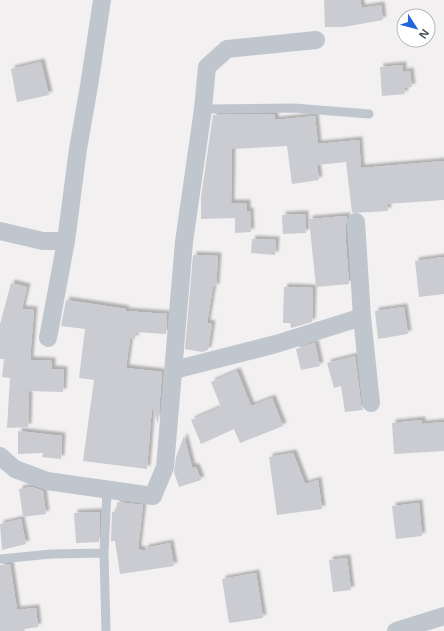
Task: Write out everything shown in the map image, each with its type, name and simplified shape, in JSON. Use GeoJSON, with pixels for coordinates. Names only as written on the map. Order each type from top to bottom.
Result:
{"type":"FeatureCollection","features":[{"type":"Feature","properties":{"kind":"street"},"geometry":{"type":"LineString","coordinates":[[48,338],[66,241],[78,149],[102,0]]}},
{"type":"Feature","properties":{"kind":"street"},"geometry":{"type":"LineString","coordinates":[[0,456],[15,469],[47,481],[107,491],[153,496],[165,467],[184,242],[203,109],[207,67],[227,49],[316,40]]}},
{"type":"Feature","properties":{"kind":"street"},"geometry":{"type":"LineString","coordinates":[[356,222],[362,317],[371,403]]}},
{"type":"Feature","properties":{"kind":"street"},"geometry":{"type":"LineString","coordinates":[[0,231],[43,241],[66,241]]}},
{"type":"Feature","properties":{"kind":"street"},"geometry":{"type":"LineString","coordinates":[[174,370],[276,344],[362,317]]}},
{"type":"Feature","properties":{"kind":"street"},"geometry":{"type":"LineString","coordinates":[[396,631],[444,616]]}},
{"type":"Feature","properties":{"kind":"lane"},"geometry":{"type":"LineString","coordinates":[[203,109],[294,108],[369,114]]}},
{"type":"Feature","properties":{"kind":"lane"},"geometry":{"type":"LineString","coordinates":[[106,631],[104,553],[107,491]]}},
{"type":"Feature","properties":{"kind":"lane"},"geometry":{"type":"LineString","coordinates":[[0,558],[51,554],[104,553]]}},
{"type":"Feature","properties":{"kind":"building"},"geometry":{"type":"Polygon","coordinates":[[[324,0],[360,0],[362,8],[381,5],[383,20],[343,27],[325,27],[324,0]]]}},
{"type":"Feature","properties":{"kind":"building"},"geometry":{"type":"Polygon","coordinates":[[[41,62],[49,95],[17,102],[11,69],[41,62]]]}},
{"type":"Feature","properties":{"kind":"building"},"geometry":{"type":"Polygon","coordinates":[[[403,65],[403,72],[410,71],[412,87],[404,88],[405,94],[382,96],[380,67],[403,65]]]}},
{"type":"Feature","properties":{"kind":"building"},"geometry":{"type":"Polygon","coordinates":[[[275,114],[275,120],[315,116],[318,144],[359,140],[361,168],[444,161],[444,200],[387,204],[388,211],[352,213],[346,162],[317,165],[319,180],[292,184],[287,146],[232,149],[231,203],[247,203],[247,211],[250,211],[251,232],[235,233],[235,218],[201,219],[201,197],[213,115],[275,114]]]}},
{"type":"Feature","properties":{"kind":"building"},"geometry":{"type":"Polygon","coordinates":[[[305,214],[306,233],[283,234],[282,215],[305,214]]]}},
{"type":"Feature","properties":{"kind":"building"},"geometry":{"type":"Polygon","coordinates":[[[347,216],[345,231],[349,284],[316,287],[309,219],[347,216]]]}},
{"type":"Feature","properties":{"kind":"building"},"geometry":{"type":"Polygon","coordinates":[[[252,239],[276,240],[275,255],[251,253],[252,239]]]}},
{"type":"Feature","properties":{"kind":"building"},"geometry":{"type":"Polygon","coordinates":[[[193,255],[218,256],[216,287],[213,287],[207,323],[212,324],[208,350],[202,352],[185,349],[193,255]]]}},
{"type":"Feature","properties":{"kind":"building"},"geometry":{"type":"Polygon","coordinates":[[[444,257],[444,294],[419,297],[415,261],[444,257]]]}},
{"type":"Feature","properties":{"kind":"building"},"geometry":{"type":"Polygon","coordinates":[[[11,283],[27,287],[22,309],[34,310],[30,360],[52,361],[52,369],[64,370],[63,392],[29,391],[28,427],[7,428],[10,378],[2,377],[4,359],[0,359],[0,324],[11,283]]]}},
{"type":"Feature","properties":{"kind":"building"},"geometry":{"type":"Polygon","coordinates":[[[284,287],[313,288],[312,322],[291,328],[290,323],[283,323],[284,287]]]}},
{"type":"Feature","properties":{"kind":"building"},"geometry":{"type":"Polygon","coordinates":[[[66,300],[126,309],[125,311],[167,314],[166,334],[136,332],[135,339],[130,338],[126,368],[162,372],[158,424],[152,406],[147,469],[83,461],[94,380],[79,378],[85,329],[61,326],[66,300]]]}},
{"type":"Feature","properties":{"kind":"building"},"geometry":{"type":"Polygon","coordinates":[[[404,307],[408,334],[378,339],[375,311],[404,307]]]}},
{"type":"Feature","properties":{"kind":"building"},"geometry":{"type":"Polygon","coordinates":[[[315,343],[320,366],[301,370],[296,349],[315,343]]]}},
{"type":"Feature","properties":{"kind":"building"},"geometry":{"type":"Polygon","coordinates":[[[355,356],[363,410],[345,412],[341,386],[334,388],[327,363],[355,356]]]}},
{"type":"Feature","properties":{"kind":"building"},"geometry":{"type":"Polygon","coordinates":[[[237,371],[251,406],[272,398],[283,426],[240,443],[234,429],[201,444],[191,420],[221,407],[211,382],[237,371]]]}},
{"type":"Feature","properties":{"kind":"building"},"geometry":{"type":"Polygon","coordinates":[[[422,420],[422,424],[444,422],[444,451],[394,454],[392,423],[422,420]]]}},
{"type":"Feature","properties":{"kind":"building"},"geometry":{"type":"Polygon","coordinates":[[[18,431],[62,436],[61,459],[42,457],[43,453],[18,454],[18,431]]]}},
{"type":"Feature","properties":{"kind":"building"},"geometry":{"type":"Polygon","coordinates":[[[184,436],[192,467],[196,467],[201,480],[179,487],[174,472],[176,457],[184,436]]]}},
{"type":"Feature","properties":{"kind":"building"},"geometry":{"type":"Polygon","coordinates":[[[293,453],[305,484],[318,480],[322,509],[277,515],[269,457],[293,453]]]}},
{"type":"Feature","properties":{"kind":"building"},"geometry":{"type":"Polygon","coordinates":[[[32,487],[43,491],[46,514],[23,517],[19,489],[32,487]]]}},
{"type":"Feature","properties":{"kind":"building"},"geometry":{"type":"Polygon","coordinates":[[[117,502],[143,505],[138,549],[145,551],[145,548],[170,543],[174,566],[120,574],[115,541],[111,541],[112,512],[116,511],[117,502]]]}},
{"type":"Feature","properties":{"kind":"building"},"geometry":{"type":"Polygon","coordinates":[[[419,503],[422,536],[396,539],[392,506],[419,503]]]}},
{"type":"Feature","properties":{"kind":"building"},"geometry":{"type":"Polygon","coordinates":[[[100,512],[99,542],[76,543],[74,513],[100,512]]]}},
{"type":"Feature","properties":{"kind":"building"},"geometry":{"type":"Polygon","coordinates":[[[21,519],[26,544],[2,550],[0,524],[21,519]]]}},
{"type":"Feature","properties":{"kind":"building"},"geometry":{"type":"Polygon","coordinates":[[[347,558],[351,590],[333,592],[329,560],[347,558]]]}},
{"type":"Feature","properties":{"kind":"building"},"geometry":{"type":"Polygon","coordinates":[[[10,564],[17,610],[36,608],[38,627],[24,629],[25,631],[0,631],[0,565],[10,564]]]}},
{"type":"Feature","properties":{"kind":"building"},"geometry":{"type":"Polygon","coordinates":[[[256,573],[263,618],[229,623],[222,579],[256,573]]]}}]}
